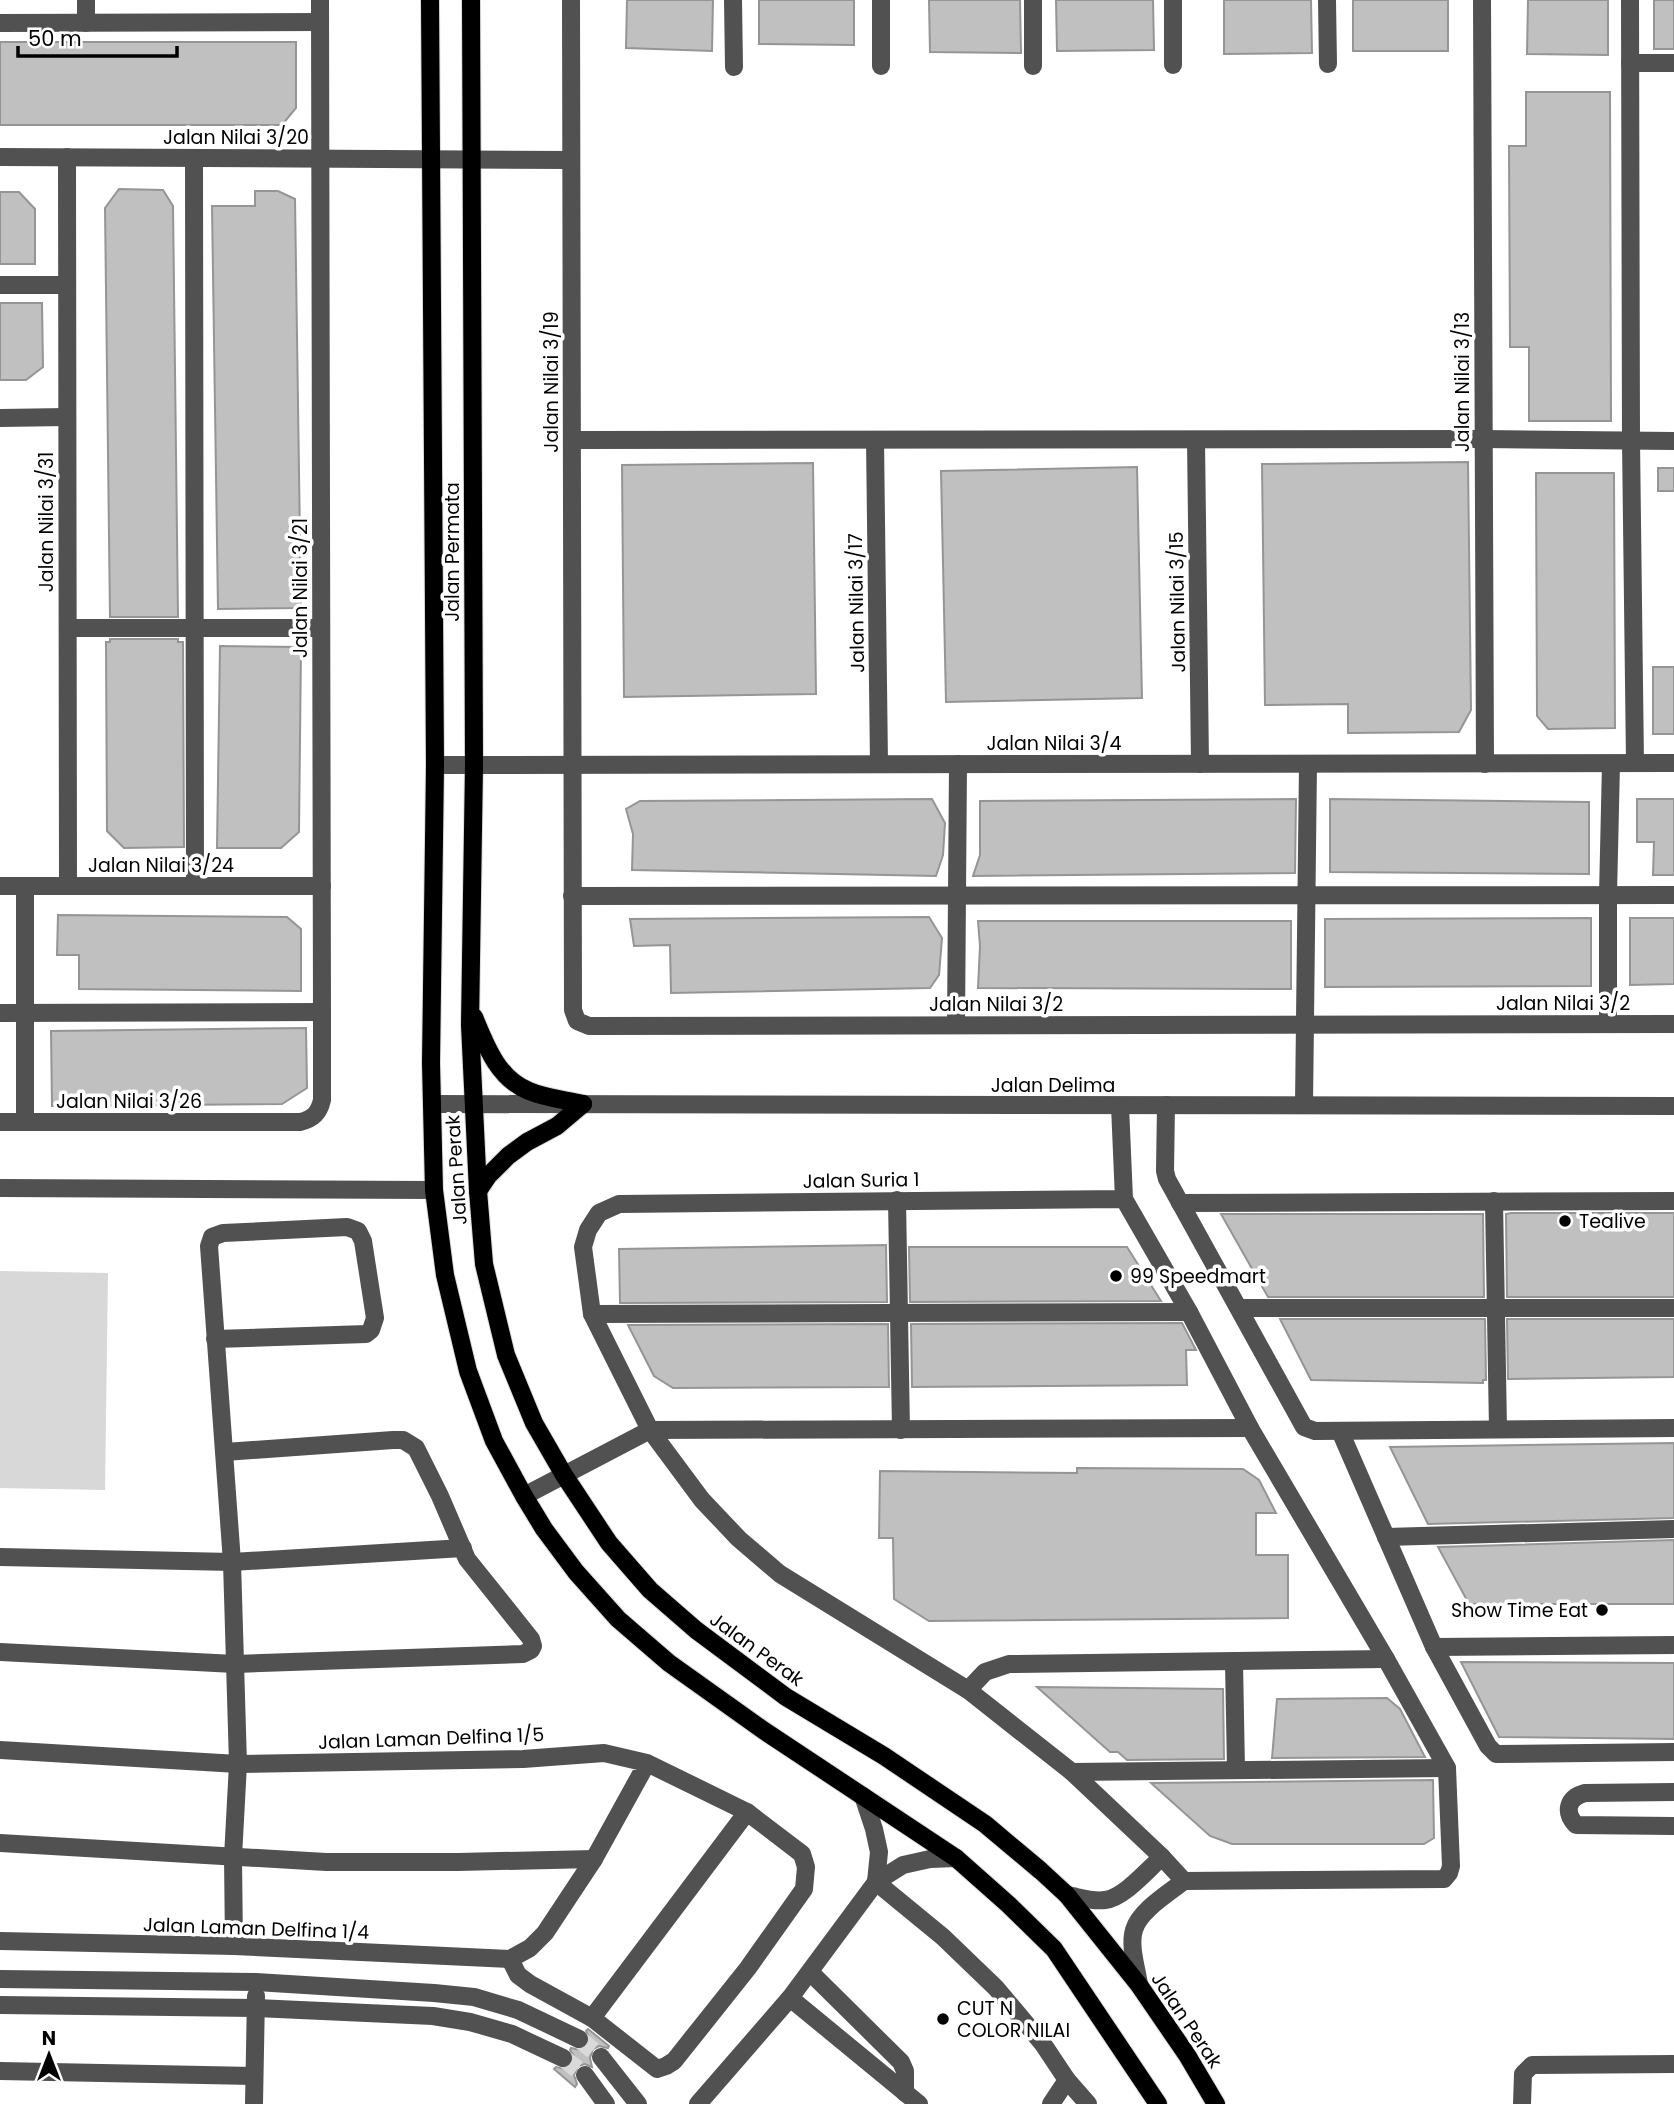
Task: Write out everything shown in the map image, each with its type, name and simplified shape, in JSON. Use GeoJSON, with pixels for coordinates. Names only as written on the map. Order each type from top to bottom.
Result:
{"type":"FeatureCollection","features":[{"type":"Feature","properties":{"kind":"main road","name":"Jalan Permata"},"geometry":{"type":"LineString","coordinates":[[430,0],[435,765],[432,1104]]}},
{"type":"Feature","properties":{"kind":"main road","name":"Jalan Permata"},"geometry":{"type":"LineString","coordinates":[[471,0],[473,1104]]}},
{"type":"Feature","properties":{"kind":"main road"},"geometry":{"type":"LineString","coordinates":[[471,1010],[492,1058],[506,1076],[528,1091],[583,1104]]}},
{"type":"Feature","properties":{"kind":"main road","name":"Jalan Perak"},"geometry":{"type":"LineString","coordinates":[[432,1104],[434,1190],[445,1275],[468,1371],[494,1441],[544,1529],[576,1572],[618,1619],[668,1663],[762,1730],[956,1858],[1009,1905],[1054,1949],[1158,2104]]}},
{"type":"Feature","properties":{"kind":"main road","name":"Jalan Perak"},"geometry":{"type":"LineString","coordinates":[[473,1104],[484,1264],[506,1355],[534,1423],[564,1475],[609,1543],[650,1590],[696,1630],[786,1697],[884,1756],[985,1824],[1067,1895],[1139,1985],[1187,2055],[1216,2104]]}},
{"type":"Feature","properties":{"kind":"main road"},"geometry":{"type":"LineString","coordinates":[[478,1191],[488,1176],[508,1156],[527,1142],[558,1126],[583,1104]]}},
{"type":"Feature","properties":{"kind":"street"},"geometry":{"type":"LineString","coordinates":[[86,0],[86,23]]}},
{"type":"Feature","properties":{"kind":"street","name":"Jalan Nilai 3/21"},"geometry":{"type":"LineString","coordinates":[[258,1122],[308,1120],[316,1115],[322,1100],[320,0]]}},
{"type":"Feature","properties":{"kind":"street","name":"Jalan Nilai 3/19"},"geometry":{"type":"LineString","coordinates":[[571,0],[572,765]]}},
{"type":"Feature","properties":{"kind":"street"},"geometry":{"type":"LineString","coordinates":[[733,0],[734,67]]}},
{"type":"Feature","properties":{"kind":"street"},"geometry":{"type":"LineString","coordinates":[[881,0],[881,66]]}},
{"type":"Feature","properties":{"kind":"street"},"geometry":{"type":"LineString","coordinates":[[1033,0],[1033,66]]}},
{"type":"Feature","properties":{"kind":"street"},"geometry":{"type":"LineString","coordinates":[[1172,0],[1173,65]]}},
{"type":"Feature","properties":{"kind":"street"},"geometry":{"type":"LineString","coordinates":[[1327,0],[1328,64]]}},
{"type":"Feature","properties":{"kind":"street","name":"Jalan Nilai 3/13"},"geometry":{"type":"LineString","coordinates":[[1482,0],[1485,764]]}},
{"type":"Feature","properties":{"kind":"street"},"geometry":{"type":"LineString","coordinates":[[1630,0],[1635,763]]}},
{"type":"Feature","properties":{"kind":"street"},"geometry":{"type":"LineString","coordinates":[[0,23],[320,22]]}},
{"type":"Feature","properties":{"kind":"street"},"geometry":{"type":"LineString","coordinates":[[1630,63],[1674,63]]}},
{"type":"Feature","properties":{"kind":"street","name":"Jalan Nilai 3/20"},"geometry":{"type":"LineString","coordinates":[[0,157],[571,160]]}},
{"type":"Feature","properties":{"kind":"street","name":"Jalan Nilai 3/31"},"geometry":{"type":"LineString","coordinates":[[67,158],[68,886]]}},
{"type":"Feature","properties":{"kind":"street"},"geometry":{"type":"LineString","coordinates":[[194,158],[195,886]]}},
{"type":"Feature","properties":{"kind":"street"},"geometry":{"type":"LineString","coordinates":[[0,285],[67,285]]}},
{"type":"Feature","properties":{"kind":"street"},"geometry":{"type":"LineString","coordinates":[[0,418],[67,417]]}},
{"type":"Feature","properties":{"kind":"street"},"geometry":{"type":"LineString","coordinates":[[572,440],[1674,441]]}},
{"type":"Feature","properties":{"kind":"street","name":"Jalan Nilai 3/17"},"geometry":{"type":"LineString","coordinates":[[875,440],[879,764]]}},
{"type":"Feature","properties":{"kind":"street","name":"Jalan Nilai 3/15"},"geometry":{"type":"LineString","coordinates":[[1196,440],[1200,764]]}},
{"type":"Feature","properties":{"kind":"street"},"geometry":{"type":"LineString","coordinates":[[68,628],[321,628]]}},
{"type":"Feature","properties":{"kind":"street","name":"Jalan Nilai 3/4"},"geometry":{"type":"LineString","coordinates":[[435,765],[1674,763]]}},
{"type":"Feature","properties":{"kind":"street"},"geometry":{"type":"LineString","coordinates":[[956,1025],[958,764]]}},
{"type":"Feature","properties":{"kind":"street"},"geometry":{"type":"LineString","coordinates":[[1304,1105],[1308,764]]}},
{"type":"Feature","properties":{"kind":"street"},"geometry":{"type":"LineString","coordinates":[[1608,1024],[1611,764]]}},
{"type":"Feature","properties":{"kind":"street","name":"Jalan Nilai 3/2"},"geometry":{"type":"LineString","coordinates":[[572,765],[573,1010],[574,1016],[583,1024],[1674,1024]]}},
{"type":"Feature","properties":{"kind":"street","name":"Jalan Nilai 3/24"},"geometry":{"type":"LineString","coordinates":[[0,886],[322,886]]}},
{"type":"Feature","properties":{"kind":"street"},"geometry":{"type":"LineString","coordinates":[[25,886],[25,1122]]}},
{"type":"Feature","properties":{"kind":"street"},"geometry":{"type":"LineString","coordinates":[[572,896],[1674,895]]}},
{"type":"Feature","properties":{"kind":"street"},"geometry":{"type":"LineString","coordinates":[[0,1013],[322,1012]]}},
{"type":"Feature","properties":{"kind":"street","name":"Jalan Delima"},"geometry":{"type":"LineString","coordinates":[[432,1104],[1674,1106]]}},
{"type":"Feature","properties":{"kind":"street"},"geometry":{"type":"LineString","coordinates":[[1166,1105],[1164,1171],[1304,1427],[1315,1431],[1674,1427]]}},
{"type":"Feature","properties":{"kind":"street"},"geometry":{"type":"LineString","coordinates":[[1120,1106],[1124,1199],[1189,1312],[1250,1428],[1447,1768],[1451,1866],[1444,1879],[1184,1881],[1141,1916],[1133,1931],[1139,1985]]}},
{"type":"Feature","properties":{"kind":"street","name":"Jalan Nilai 3/26"},"geometry":{"type":"LineString","coordinates":[[0,1122],[258,1122]]}},
{"type":"Feature","properties":{"kind":"street"},"geometry":{"type":"LineString","coordinates":[[0,1188],[434,1190]]}},
{"type":"Feature","properties":{"kind":"street","name":"Jalan Suria 1"},"geometry":{"type":"LineString","coordinates":[[592,1314],[583,1247],[588,1230],[600,1213],[620,1203],[1124,1199]]}},
{"type":"Feature","properties":{"kind":"street"},"geometry":{"type":"LineString","coordinates":[[897,1200],[901,1430]]}},
{"type":"Feature","properties":{"kind":"street"},"geometry":{"type":"LineString","coordinates":[[1494,1201],[1498,1429]]}},
{"type":"Feature","properties":{"kind":"street"},"geometry":{"type":"LineString","coordinates":[[1180,1203],[1674,1201]]}},
{"type":"Feature","properties":{"kind":"street"},"geometry":{"type":"LineString","coordinates":[[215,1339],[366,1334],[371,1330],[375,1318],[363,1241],[358,1231],[353,1228],[223,1233],[212,1237],[209,1246],[215,1339],[225,1452],[232,1562],[238,1764],[233,1857],[234,1947]]}},
{"type":"Feature","properties":{"kind":"street"},"geometry":{"type":"LineString","coordinates":[[1239,1308],[1674,1307]]}},
{"type":"Feature","properties":{"kind":"street"},"geometry":{"type":"LineString","coordinates":[[1184,1881],[1072,1772],[968,1690],[780,1574],[739,1539],[702,1500],[650,1430],[592,1314],[1189,1312]]}},
{"type":"Feature","properties":{"kind":"street"},"geometry":{"type":"LineString","coordinates":[[524,1496],[650,1430],[1250,1428]]}},
{"type":"Feature","properties":{"kind":"street"},"geometry":{"type":"LineString","coordinates":[[1340,1431],[1434,1647],[1488,1746],[1496,1754],[1674,1752]]}},
{"type":"Feature","properties":{"kind":"street"},"geometry":{"type":"LineString","coordinates":[[0,1652],[235,1664],[523,1654],[531,1650],[531,1639],[467,1559],[416,1448],[403,1440],[225,1452]]}},
{"type":"Feature","properties":{"kind":"street"},"geometry":{"type":"LineString","coordinates":[[1386,1537],[1674,1529]]}},
{"type":"Feature","properties":{"kind":"street"},"geometry":{"type":"LineString","coordinates":[[0,1556],[232,1562],[463,1548]]}},
{"type":"Feature","properties":{"kind":"street"},"geometry":{"type":"LineString","coordinates":[[1434,1647],[1674,1645]]}},
{"type":"Feature","properties":{"kind":"street"},"geometry":{"type":"LineString","coordinates":[[968,1690],[985,1672],[1009,1664],[1386,1659]]}},
{"type":"Feature","properties":{"kind":"street"},"geometry":{"type":"LineString","coordinates":[[1234,1662],[1236,1770]]}},
{"type":"Feature","properties":{"kind":"street","name":"Jalan Laman Delfina 1/5"},"geometry":{"type":"LineString","coordinates":[[0,1751],[238,1764],[523,1759],[604,1753],[647,1763],[747,1812],[802,1854],[806,1867],[804,1889],[748,1968],[674,2061],[657,2069],[592,2018]]}},
{"type":"Feature","properties":{"kind":"street"},"geometry":{"type":"LineString","coordinates":[[647,1763],[594,1859],[545,1933],[530,1948],[510,1959],[518,1975],[530,1984],[592,2018],[747,1812]]}},
{"type":"Feature","properties":{"kind":"street"},"geometry":{"type":"LineString","coordinates":[[1072,1772],[1447,1768]]}},
{"type":"Feature","properties":{"kind":"street"},"geometry":{"type":"LineString","coordinates":[[1674,1792],[1585,1793],[1577,1795],[1570,1802],[1568,1810],[1570,1819],[1576,1825],[1674,1826]]}},
{"type":"Feature","properties":{"kind":"street"},"geometry":{"type":"LineString","coordinates":[[863,1796],[879,1852],[876,1882]]}},
{"type":"Feature","properties":{"kind":"street"},"geometry":{"type":"LineString","coordinates":[[0,1843],[326,1862],[594,1859]]}},
{"type":"Feature","properties":{"kind":"street"},"geometry":{"type":"LineString","coordinates":[[1067,1895],[1091,1900],[1108,1900],[1121,1895],[1162,1857]]}},
{"type":"Feature","properties":{"kind":"street"},"geometry":{"type":"LineString","coordinates":[[698,2104],[790,1998],[876,1882],[903,1865],[930,1859],[956,1858]]}},
{"type":"Feature","properties":{"kind":"street"},"geometry":{"type":"LineString","coordinates":[[876,1882],[943,1937],[996,1988],[1088,2104]]}},
{"type":"Feature","properties":{"kind":"street","name":"Jalan Laman Delfina 1/4"},"geometry":{"type":"LineString","coordinates":[[0,1941],[234,1947],[510,1959]]}},
{"type":"Feature","properties":{"kind":"street"},"geometry":{"type":"LineString","coordinates":[[810,1972],[901,2062],[912,2098]]}},
{"type":"Feature","properties":{"kind":"street"},"geometry":{"type":"LineString","coordinates":[[0,1979],[256,1982],[474,1997],[518,2010],[579,2039]]}},
{"type":"Feature","properties":{"kind":"street"},"geometry":{"type":"LineString","coordinates":[[254,2104],[256,1982]]}},
{"type":"Feature","properties":{"kind":"street"},"geometry":{"type":"LineString","coordinates":[[790,1998],[912,2098]]}},
{"type":"Feature","properties":{"kind":"street"},"geometry":{"type":"LineString","coordinates":[[0,2005],[256,2008],[433,2016],[512,2034],[563,2058]]}},
{"type":"Feature","properties":{"kind":"street"},"geometry":{"type":"LineString","coordinates":[[601,2057],[638,2104]]}},
{"type":"Feature","properties":{"kind":"street"},"geometry":{"type":"LineString","coordinates":[[1522,2104],[1523,2074],[1532,2065],[1674,2064]]}},
{"type":"Feature","properties":{"kind":"street"},"geometry":{"type":"LineString","coordinates":[[0,2071],[254,2076]]}},
{"type":"Feature","properties":{"kind":"street"},"geometry":{"type":"LineString","coordinates":[[584,2075],[606,2104]]}},
{"type":"Feature","properties":{"kind":"street"},"geometry":{"type":"LineString","coordinates":[[1051,2104],[1067,2080]]}},
{"type":"Feature","properties":{"kind":"shaded area"},"geometry":{"type":"Polygon","coordinates":[[[0,1271],[108,1273],[105,1490],[0,1488],[0,1271]]]}},
{"type":"Feature","properties":{"kind":"building"},"geometry":{"type":"Polygon","coordinates":[[[627,0],[713,0],[712,51],[626,48],[627,0]]]}},
{"type":"Feature","properties":{"kind":"building"},"geometry":{"type":"Polygon","coordinates":[[[759,0],[854,0],[854,45],[759,44],[759,0]]]}},
{"type":"Feature","properties":{"kind":"building"},"geometry":{"type":"Polygon","coordinates":[[[929,0],[1020,0],[1021,53],[930,52],[929,0]]]}},
{"type":"Feature","properties":{"kind":"building"},"geometry":{"type":"Polygon","coordinates":[[[1056,0],[1153,0],[1154,50],[1057,51],[1056,0]]]}},
{"type":"Feature","properties":{"kind":"building"},"geometry":{"type":"Polygon","coordinates":[[[1224,0],[1311,0],[1312,53],[1224,54],[1224,0]]]}},
{"type":"Feature","properties":{"kind":"building"},"geometry":{"type":"Polygon","coordinates":[[[1353,0],[1448,0],[1448,51],[1353,51],[1353,0]]]}},
{"type":"Feature","properties":{"kind":"building"},"geometry":{"type":"Polygon","coordinates":[[[1528,0],[1608,0],[1608,55],[1527,54],[1528,0]]]}},
{"type":"Feature","properties":{"kind":"building"},"geometry":{"type":"Polygon","coordinates":[[[1654,0],[1674,0],[1674,49],[1654,49],[1654,0]]]}},
{"type":"Feature","properties":{"kind":"building"},"geometry":{"type":"Polygon","coordinates":[[[0,42],[296,42],[296,108],[282,125],[0,125],[0,42]]]}},
{"type":"Feature","properties":{"kind":"building"},"geometry":{"type":"Polygon","coordinates":[[[1526,92],[1610,92],[1611,421],[1529,421],[1529,347],[1510,347],[1509,146],[1526,146],[1526,92]]]}},
{"type":"Feature","properties":{"kind":"building"},"geometry":{"type":"Polygon","coordinates":[[[119,189],[163,190],[173,206],[178,617],[110,617],[105,208],[119,189]]]}},
{"type":"Feature","properties":{"kind":"building"},"geometry":{"type":"Polygon","coordinates":[[[255,191],[278,191],[295,199],[301,608],[218,609],[212,206],[255,206],[255,191]]]}},
{"type":"Feature","properties":{"kind":"building"},"geometry":{"type":"Polygon","coordinates":[[[0,192],[19,192],[35,209],[35,264],[0,264],[0,192]]]}},
{"type":"Feature","properties":{"kind":"building"},"geometry":{"type":"Polygon","coordinates":[[[0,303],[42,303],[43,367],[26,380],[0,380],[0,303]]]}},
{"type":"Feature","properties":{"kind":"building"},"geometry":{"type":"Polygon","coordinates":[[[1468,462],[1471,710],[1459,732],[1348,733],[1348,704],[1265,705],[1262,464],[1468,462]]]}},
{"type":"Feature","properties":{"kind":"building"},"geometry":{"type":"Polygon","coordinates":[[[813,463],[816,694],[624,697],[622,465],[813,463]]]}},
{"type":"Feature","properties":{"kind":"building"},"geometry":{"type":"Polygon","coordinates":[[[1137,467],[1142,698],[946,702],[941,471],[1137,467]]]}},
{"type":"Feature","properties":{"kind":"building"},"geometry":{"type":"Polygon","coordinates":[[[1658,468],[1674,468],[1674,491],[1658,491],[1658,468]]]}},
{"type":"Feature","properties":{"kind":"building"},"geometry":{"type":"Polygon","coordinates":[[[1536,473],[1614,473],[1615,728],[1548,729],[1537,716],[1536,473]]]}},
{"type":"Feature","properties":{"kind":"building"},"geometry":{"type":"Polygon","coordinates":[[[110,639],[178,639],[178,642],[183,642],[184,847],[124,848],[107,831],[106,642],[110,642],[110,639]]]}},
{"type":"Feature","properties":{"kind":"building"},"geometry":{"type":"Polygon","coordinates":[[[220,646],[301,647],[299,832],[281,848],[217,848],[220,646]]]}},
{"type":"Feature","properties":{"kind":"building"},"geometry":{"type":"Polygon","coordinates":[[[1653,667],[1674,667],[1674,734],[1653,734],[1653,667]]]}},
{"type":"Feature","properties":{"kind":"building"},"geometry":{"type":"Polygon","coordinates":[[[932,799],[945,823],[943,855],[936,876],[632,870],[633,834],[626,809],[640,801],[932,799]]]}},
{"type":"Feature","properties":{"kind":"building"},"geometry":{"type":"Polygon","coordinates":[[[1296,799],[1295,873],[973,876],[980,855],[980,801],[1296,799]]]}},
{"type":"Feature","properties":{"kind":"building"},"geometry":{"type":"Polygon","coordinates":[[[1330,799],[1589,802],[1589,874],[1330,872],[1330,799]]]}},
{"type":"Feature","properties":{"kind":"building"},"geometry":{"type":"Polygon","coordinates":[[[1637,799],[1674,799],[1674,875],[1653,875],[1654,842],[1637,842],[1637,799]]]}},
{"type":"Feature","properties":{"kind":"building"},"geometry":{"type":"Polygon","coordinates":[[[58,915],[287,917],[301,929],[301,991],[79,989],[79,955],[57,955],[58,915]]]}},
{"type":"Feature","properties":{"kind":"building"},"geometry":{"type":"Polygon","coordinates":[[[929,917],[942,938],[939,975],[930,988],[671,993],[670,945],[634,946],[630,919],[929,917]]]}},
{"type":"Feature","properties":{"kind":"building"},"geometry":{"type":"Polygon","coordinates":[[[1591,918],[1591,986],[1325,987],[1325,919],[1591,918]]]}},
{"type":"Feature","properties":{"kind":"building"},"geometry":{"type":"Polygon","coordinates":[[[1630,918],[1674,918],[1674,984],[1630,985],[1630,918]]]}},
{"type":"Feature","properties":{"kind":"building"},"geometry":{"type":"Polygon","coordinates":[[[978,921],[1291,921],[1291,989],[978,988],[978,921]]]}},
{"type":"Feature","properties":{"kind":"building"},"geometry":{"type":"Polygon","coordinates":[[[306,1028],[307,1088],[282,1104],[52,1106],[51,1031],[306,1028]]]}},
{"type":"Feature","properties":{"kind":"building"},"geometry":{"type":"Polygon","coordinates":[[[1674,1213],[1674,1297],[1507,1297],[1506,1214],[1674,1213]]]}},
{"type":"Feature","properties":{"kind":"building"},"geometry":{"type":"Polygon","coordinates":[[[1221,1214],[1483,1214],[1484,1297],[1268,1297],[1221,1214]]]}},
{"type":"Feature","properties":{"kind":"building"},"geometry":{"type":"Polygon","coordinates":[[[886,1245],[887,1302],[620,1303],[619,1249],[886,1245]]]}},
{"type":"Feature","properties":{"kind":"building"},"geometry":{"type":"Polygon","coordinates":[[[909,1247],[1127,1247],[1161,1301],[910,1302],[909,1247]]]}},
{"type":"Feature","properties":{"kind":"building"},"geometry":{"type":"Polygon","coordinates":[[[1280,1319],[1485,1319],[1486,1380],[1483,1380],[1483,1383],[1311,1380],[1280,1319]]]}},
{"type":"Feature","properties":{"kind":"building"},"geometry":{"type":"Polygon","coordinates":[[[1507,1319],[1674,1319],[1674,1377],[1508,1379],[1507,1319]]]}},
{"type":"Feature","properties":{"kind":"building"},"geometry":{"type":"Polygon","coordinates":[[[1182,1323],[1196,1350],[1186,1350],[1187,1385],[912,1387],[911,1324],[1182,1323]]]}},
{"type":"Feature","properties":{"kind":"building"},"geometry":{"type":"Polygon","coordinates":[[[888,1324],[889,1387],[673,1388],[654,1376],[628,1325],[888,1324]]]}},
{"type":"Feature","properties":{"kind":"building"},"geometry":{"type":"Polygon","coordinates":[[[1674,1443],[1674,1518],[1428,1524],[1390,1447],[1674,1443]]]}},
{"type":"Feature","properties":{"kind":"building"},"geometry":{"type":"Polygon","coordinates":[[[1077,1468],[1243,1469],[1259,1480],[1276,1513],[1256,1513],[1256,1555],[1288,1555],[1288,1618],[929,1621],[894,1599],[893,1538],[879,1538],[880,1471],[1077,1473],[1077,1468]]]}},
{"type":"Feature","properties":{"kind":"building"},"geometry":{"type":"Polygon","coordinates":[[[1674,1540],[1674,1604],[1469,1604],[1438,1547],[1674,1540]]]}},
{"type":"Feature","properties":{"kind":"building"},"geometry":{"type":"Polygon","coordinates":[[[1461,1662],[1674,1663],[1674,1739],[1499,1737],[1461,1662]]]}},
{"type":"Feature","properties":{"kind":"building"},"geometry":{"type":"Polygon","coordinates":[[[1037,1687],[1223,1689],[1224,1759],[1127,1760],[1118,1752],[1110,1752],[1037,1687]]]}},
{"type":"Feature","properties":{"kind":"building"},"geometry":{"type":"Polygon","coordinates":[[[1387,1698],[1400,1709],[1425,1757],[1272,1758],[1277,1699],[1387,1698]]]}},
{"type":"Feature","properties":{"kind":"building"},"geometry":{"type":"Polygon","coordinates":[[[1433,1780],[1434,1838],[1424,1844],[1232,1844],[1210,1836],[1151,1783],[1433,1780]]]}},
{"type":"Feature","properties":{"kind":"building"},"geometry":{"type":"Polygon","coordinates":[[[588,2029],[609,2046],[593,2049],[590,2058],[592,2067],[585,2064],[578,2066],[574,2075],[577,2084],[575,2087],[554,2069],[565,2069],[573,2063],[571,2048],[586,2048],[590,2039],[586,2031],[588,2029]]]}},
{"type":"Feature","properties":{"kind":"tunnel"},"geometry":{"type":"LineString","coordinates":[[579,2039],[601,2057]]}},
{"type":"Feature","properties":{"kind":"tunnel"},"geometry":{"type":"LineString","coordinates":[[563,2058],[585,2075]]}},
{"type":"Feature","properties":{"kind":"place","name":"Tealive"},"geometry":{"type":"Point","coordinates":[1565,1221]}},
{"type":"Feature","properties":{"kind":"place","name":"99 Speedmart"},"geometry":{"type":"Point","coordinates":[1116,1276]}},
{"type":"Feature","properties":{"kind":"place","name":"Show Time Eat"},"geometry":{"type":"Point","coordinates":[1602,1610]}},
{"type":"Feature","properties":{"kind":"place","name":"CUT N COLOR NILAI"},"geometry":{"type":"Point","coordinates":[943,2019]}}]}
